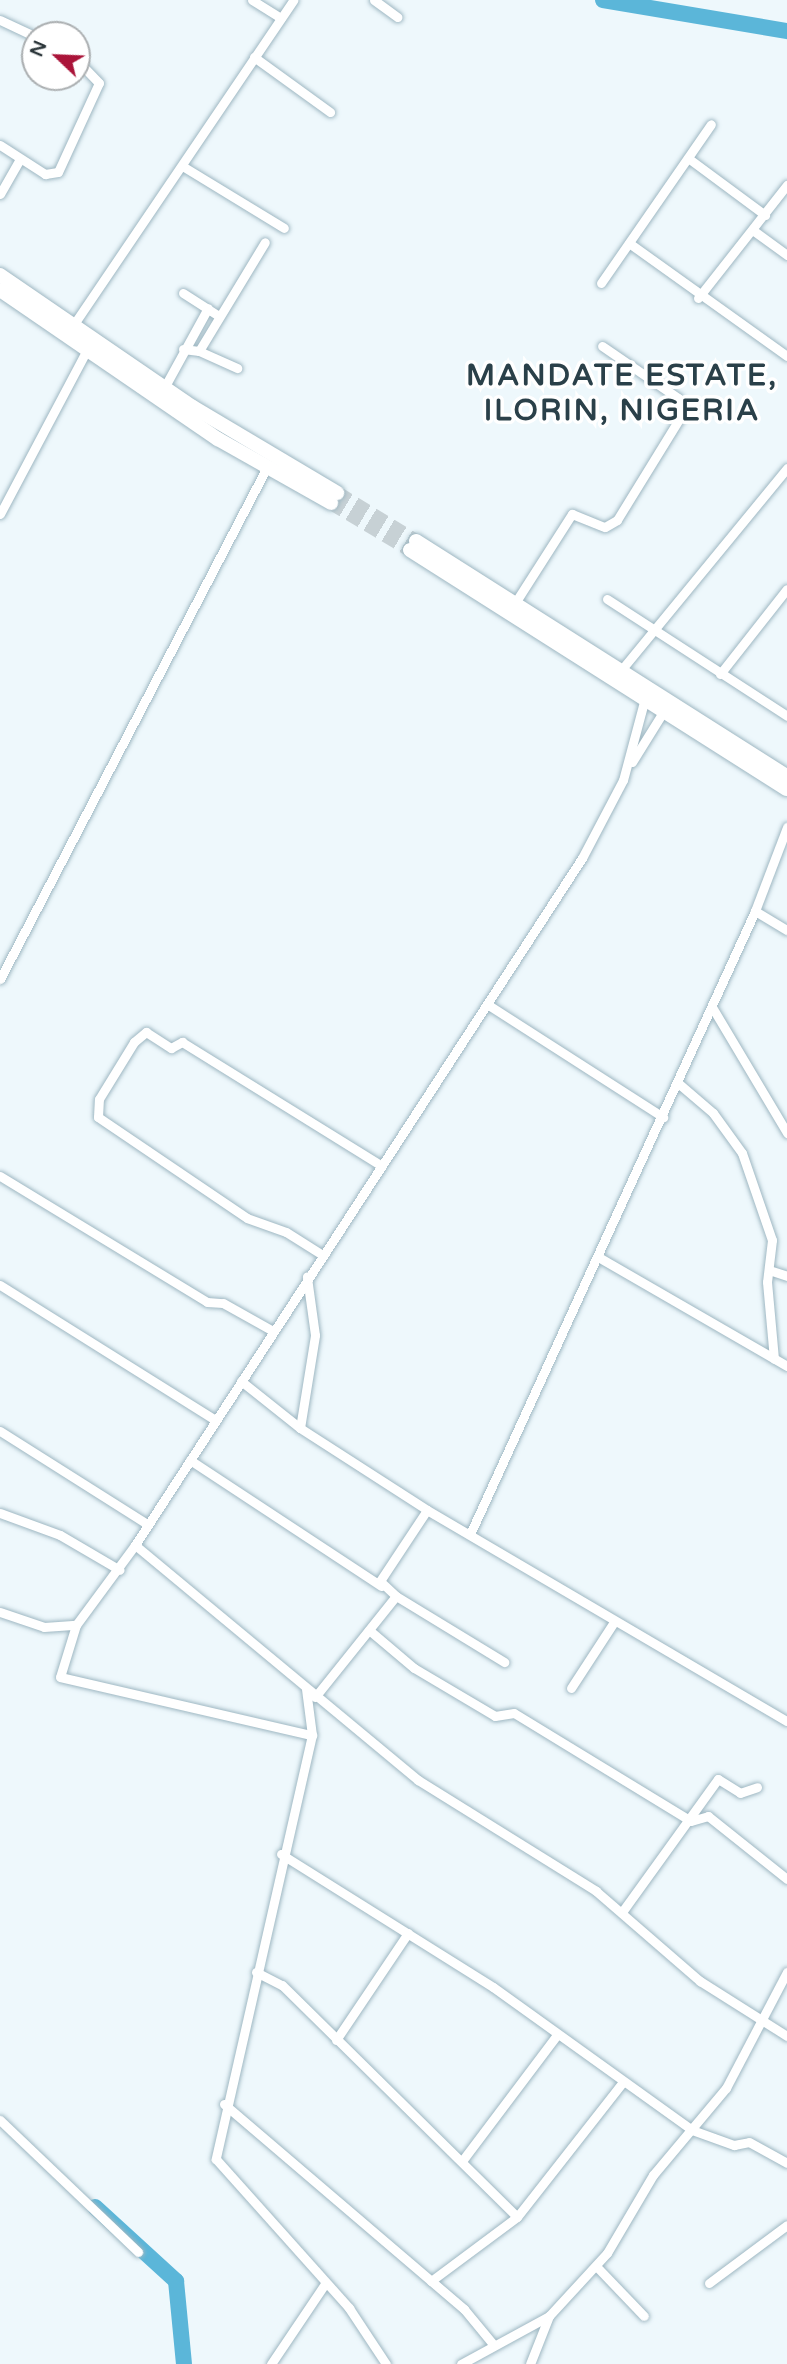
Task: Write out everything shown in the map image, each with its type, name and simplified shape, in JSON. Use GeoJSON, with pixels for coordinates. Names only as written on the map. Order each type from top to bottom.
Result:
{"type":"FeatureCollection","features":[{"type":"Feature","properties":{"kind":"main road"},"geometry":{"type":"LineString","coordinates":[[0,275],[271,462]]}},
{"type":"Feature","properties":{"kind":"main road"},"geometry":{"type":"LineString","coordinates":[[0,290],[86,350],[334,498]]}},
{"type":"Feature","properties":{"kind":"main road"},"geometry":{"type":"LineString","coordinates":[[787,776],[668,705],[645,698],[413,545],[515,603],[622,669],[668,705],[787,789]]}},
{"type":"Feature","properties":{"kind":"street"},"geometry":{"type":"LineString","coordinates":[[252,0],[281,18]]}},
{"type":"Feature","properties":{"kind":"street"},"geometry":{"type":"LineString","coordinates":[[72,327],[184,167],[293,0]]}},
{"type":"Feature","properties":{"kind":"street"},"geometry":{"type":"LineString","coordinates":[[374,0],[397,17]]}},
{"type":"Feature","properties":{"kind":"street"},"geometry":{"type":"LineString","coordinates":[[0,20],[21,30]]}},
{"type":"Feature","properties":{"kind":"street"},"geometry":{"type":"LineString","coordinates":[[254,57],[330,112]]}},
{"type":"Feature","properties":{"kind":"street"},"geometry":{"type":"LineString","coordinates":[[0,145],[45,174],[58,172],[99,83],[91,75]]}},
{"type":"Feature","properties":{"kind":"street"},"geometry":{"type":"LineString","coordinates":[[601,283],[710,124]]}},
{"type":"Feature","properties":{"kind":"street"},"geometry":{"type":"LineString","coordinates":[[688,158],[765,215]]}},
{"type":"Feature","properties":{"kind":"street"},"geometry":{"type":"LineString","coordinates":[[0,194],[20,159]]}},
{"type":"Feature","properties":{"kind":"street"},"geometry":{"type":"LineString","coordinates":[[184,167],[284,228]]}},
{"type":"Feature","properties":{"kind":"street"},"geometry":{"type":"LineString","coordinates":[[698,298],[754,231],[787,185]]}},
{"type":"Feature","properties":{"kind":"street"},"geometry":{"type":"LineString","coordinates":[[754,231],[787,254]]}},
{"type":"Feature","properties":{"kind":"street"},"geometry":{"type":"LineString","coordinates":[[199,351],[265,242]]}},
{"type":"Feature","properties":{"kind":"street"},"geometry":{"type":"LineString","coordinates":[[629,243],[698,298],[787,356]]}},
{"type":"Feature","properties":{"kind":"street"},"geometry":{"type":"LineString","coordinates":[[183,293],[219,316]]}},
{"type":"Feature","properties":{"kind":"street"},"geometry":{"type":"LineString","coordinates":[[164,388],[183,349],[208,308]]}},
{"type":"Feature","properties":{"kind":"street"},"geometry":{"type":"LineString","coordinates":[[515,603],[572,514],[605,527],[617,520],[681,416],[678,398],[602,346]]}},
{"type":"Feature","properties":{"kind":"street"},"geometry":{"type":"LineString","coordinates":[[183,349],[199,351],[237,368]]}},
{"type":"Feature","properties":{"kind":"street"},"geometry":{"type":"LineString","coordinates":[[0,514],[86,350]]}},
{"type":"Feature","properties":{"kind":"street"},"geometry":{"type":"LineString","coordinates":[[0,979],[271,462]]}},
{"type":"Feature","properties":{"kind":"street"},"geometry":{"type":"LineString","coordinates":[[622,669],[652,628],[787,468]]}},
{"type":"Feature","properties":{"kind":"street"},"geometry":{"type":"LineString","coordinates":[[720,674],[787,589]]}},
{"type":"Feature","properties":{"kind":"street"},"geometry":{"type":"LineString","coordinates":[[607,599],[787,716]]}},
{"type":"Feature","properties":{"kind":"street"},"geometry":{"type":"LineString","coordinates":[[312,1734],[60,1677],[76,1625],[120,1570],[146,1524],[190,1460],[321,1254],[490,1006],[605,820],[628,766],[645,698]]}},
{"type":"Feature","properties":{"kind":"street"},"geometry":{"type":"LineString","coordinates":[[628,766],[668,705]]}},
{"type":"Feature","properties":{"kind":"street"},"geometry":{"type":"LineString","coordinates":[[471,1532],[600,1258],[755,911],[787,827]]}},
{"type":"Feature","properties":{"kind":"street"},"geometry":{"type":"LineString","coordinates":[[755,911],[787,930]]}},
{"type":"Feature","properties":{"kind":"street"},"geometry":{"type":"LineString","coordinates":[[490,1006],[663,1117]]}},
{"type":"Feature","properties":{"kind":"street"},"geometry":{"type":"LineString","coordinates":[[712,1007],[787,1133]]}},
{"type":"Feature","properties":{"kind":"street"},"geometry":{"type":"LineString","coordinates":[[321,1254],[286,1232],[247,1218],[98,1117],[99,1099],[134,1041],[146,1032],[171,1048],[182,1042],[382,1166]]}},
{"type":"Feature","properties":{"kind":"street"},"geometry":{"type":"LineString","coordinates":[[678,1083],[742,1153],[772,1240],[769,1270],[774,1359]]}},
{"type":"Feature","properties":{"kind":"street"},"geometry":{"type":"LineString","coordinates":[[0,1176],[206,1301],[223,1303],[273,1331]]}},
{"type":"Feature","properties":{"kind":"street"},"geometry":{"type":"LineString","coordinates":[[600,1258],[787,1366]]}},
{"type":"Feature","properties":{"kind":"street"},"geometry":{"type":"LineString","coordinates":[[769,1270],[787,1276]]}},
{"type":"Feature","properties":{"kind":"street"},"geometry":{"type":"LineString","coordinates":[[300,1428],[315,1335],[307,1277]]}},
{"type":"Feature","properties":{"kind":"street"},"geometry":{"type":"LineString","coordinates":[[0,1285],[214,1419]]}},
{"type":"Feature","properties":{"kind":"street"},"geometry":{"type":"LineString","coordinates":[[241,1381],[300,1428],[427,1510],[471,1532],[614,1622],[787,1721]]}},
{"type":"Feature","properties":{"kind":"street"},"geometry":{"type":"LineString","coordinates":[[0,1431],[146,1524]]}},
{"type":"Feature","properties":{"kind":"street"},"geometry":{"type":"LineString","coordinates":[[190,1460],[280,1525],[504,1662]]}},
{"type":"Feature","properties":{"kind":"street"},"geometry":{"type":"LineString","coordinates":[[381,1586],[427,1510]]}},
{"type":"Feature","properties":{"kind":"street"},"geometry":{"type":"LineString","coordinates":[[0,1513],[60,1535],[120,1570]]}},
{"type":"Feature","properties":{"kind":"street"},"geometry":{"type":"LineString","coordinates":[[135,1545],[418,1780],[534,1849],[622,1912],[700,1981],[787,2036]]}},
{"type":"Feature","properties":{"kind":"street"},"geometry":{"type":"LineString","coordinates":[[315,1697],[396,1596]]}},
{"type":"Feature","properties":{"kind":"street"},"geometry":{"type":"LineString","coordinates":[[0,1612],[44,1627],[76,1625]]}},
{"type":"Feature","properties":{"kind":"street"},"geometry":{"type":"LineString","coordinates":[[571,1688],[614,1622]]}},
{"type":"Feature","properties":{"kind":"street"},"geometry":{"type":"LineString","coordinates":[[369,1630],[414,1668],[495,1716],[514,1713],[691,1821],[708,1816],[787,1879]]}},
{"type":"Feature","properties":{"kind":"street"},"geometry":{"type":"LineString","coordinates":[[305,1684],[312,1734],[281,1854],[224,2104],[216,2159],[324,2285],[349,2308],[386,2364]]}},
{"type":"Feature","properties":{"kind":"street"},"geometry":{"type":"LineString","coordinates":[[622,1912],[691,1821],[718,1779],[740,1793],[757,1787]]}},
{"type":"Feature","properties":{"kind":"street"},"geometry":{"type":"LineString","coordinates":[[281,1854],[408,1933],[692,2130],[734,2146],[750,2142],[787,2163]]}},
{"type":"Feature","properties":{"kind":"street"},"geometry":{"type":"LineString","coordinates":[[336,2040],[408,1933]]}},
{"type":"Feature","properties":{"kind":"street"},"geometry":{"type":"LineString","coordinates":[[256,1972],[282,1985],[517,2217]]}},
{"type":"Feature","properties":{"kind":"street"},"geometry":{"type":"LineString","coordinates":[[461,2364],[492,2343],[549,2316],[596,2266],[653,2175],[726,2088],[787,1972]]}},
{"type":"Feature","properties":{"kind":"street"},"geometry":{"type":"LineString","coordinates":[[462,2161],[557,2035]]}},
{"type":"Feature","properties":{"kind":"street"},"geometry":{"type":"LineString","coordinates":[[431,2281],[517,2217],[621,2082]]}},
{"type":"Feature","properties":{"kind":"street"},"geometry":{"type":"LineString","coordinates":[[224,2104],[431,2281],[492,2343]]}},
{"type":"Feature","properties":{"kind":"street"},"geometry":{"type":"LineString","coordinates":[[0,2120],[138,2252]]}},
{"type":"Feature","properties":{"kind":"street"},"geometry":{"type":"LineString","coordinates":[[709,2283],[787,2225]]}},
{"type":"Feature","properties":{"kind":"street"},"geometry":{"type":"LineString","coordinates":[[596,2266],[644,2316]]}},
{"type":"Feature","properties":{"kind":"street"},"geometry":{"type":"LineString","coordinates":[[271,2364],[324,2285]]}},
{"type":"Feature","properties":{"kind":"street"},"geometry":{"type":"LineString","coordinates":[[530,2364],[549,2316]]}},
{"type":"Feature","properties":{"kind":"waterway"},"geometry":{"type":"LineString","coordinates":[[603,0],[787,31]]}},
{"type":"Feature","properties":{"kind":"waterway"},"geometry":{"type":"LineString","coordinates":[[95,2207],[176,2281],[184,2364]]}},
{"type":"Feature","properties":{"kind":"tunnel"},"geometry":{"type":"LineString","coordinates":[[337,493],[416,541]]}},
{"type":"Feature","properties":{"kind":"tunnel"},"geometry":{"type":"LineString","coordinates":[[331,503],[410,550]]}},
{"type":"Feature","properties":{"kind":"district","name":"MANDATE ESTATE, ILORIN, NIGERIA"},"geometry":{"type":"Point","coordinates":[622,393]}}]}
